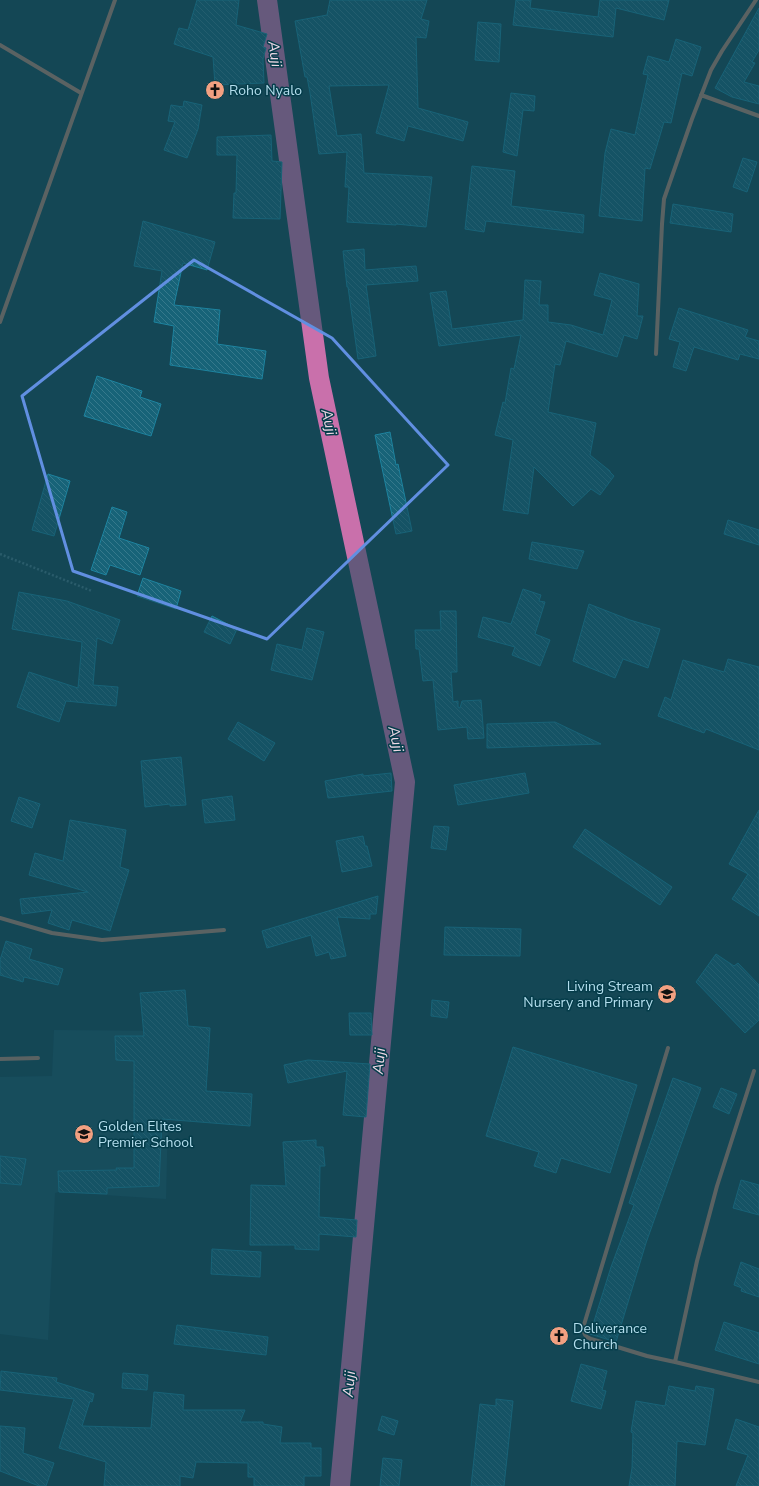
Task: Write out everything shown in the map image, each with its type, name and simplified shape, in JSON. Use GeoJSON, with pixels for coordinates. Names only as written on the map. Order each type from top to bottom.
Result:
{"type":"FeatureCollection","features":[{"type":"Feature","properties":{"kind":"street"},"geometry":{"type":"LineString","coordinates":[[0,322],[115,0]]}},
{"type":"Feature","properties":{"kind":"street"},"geometry":{"type":"LineString","coordinates":[[656,354],[664,199],[711,70],[756,0]]}},
{"type":"Feature","properties":{"kind":"street"},"geometry":{"type":"LineString","coordinates":[[0,45],[81,93]]}},
{"type":"Feature","properties":{"kind":"street"},"geometry":{"type":"LineString","coordinates":[[701,95],[759,116]]}},
{"type":"Feature","properties":{"kind":"street"},"geometry":{"type":"LineString","coordinates":[[0,918],[52,933],[102,940],[224,930]]}},
{"type":"Feature","properties":{"kind":"street"},"geometry":{"type":"LineString","coordinates":[[668,1048],[583,1328],[584,1334],[587,1338],[647,1356],[759,1382]]}},
{"type":"Feature","properties":{"kind":"street"},"geometry":{"type":"LineString","coordinates":[[0,1059],[38,1058]]}},
{"type":"Feature","properties":{"kind":"street"},"geometry":{"type":"LineString","coordinates":[[675,1362],[697,1261],[717,1186],[754,1071]]}},
{"type":"Feature","properties":{"kind":"path"},"geometry":{"type":"LineString","coordinates":[[0,554],[92,591]]}},
{"type":"Feature","properties":{"kind":"highlighted area"},"geometry":{"type":"Polygon","coordinates":[[[194,260],[332,338],[448,465],[267,639],[73,571],[22,396],[194,260]]]}},
{"type":"Feature","properties":{"kind":"shaded area","name":"Golden Elites Premier School"},"geometry":{"type":"Polygon","coordinates":[[[54,1030],[170,1031],[166,1199],[59,1192],[55,1193],[48,1340],[0,1334],[0,1077],[52,1076],[54,1030]]]}},
{"type":"Feature","properties":{"kind":"building"},"geometry":{"type":"Polygon","coordinates":[[[197,0],[239,0],[236,25],[267,34],[263,47],[266,48],[263,59],[264,83],[215,85],[213,57],[174,44],[179,28],[188,30],[197,0]]]}},
{"type":"Feature","properties":{"kind":"building"},"geometry":{"type":"Polygon","coordinates":[[[330,0],[427,0],[421,19],[429,21],[426,38],[416,37],[418,108],[468,122],[463,141],[408,126],[404,141],[376,133],[389,85],[329,86],[337,136],[361,134],[364,173],[432,177],[426,227],[347,222],[349,187],[345,187],[347,152],[319,154],[310,93],[307,77],[305,77],[295,21],[327,15],[330,0]]]}},
{"type":"Feature","properties":{"kind":"building"},"geometry":{"type":"Polygon","coordinates":[[[516,0],[531,0],[530,8],[598,17],[600,0],[669,0],[664,20],[616,8],[613,37],[513,25],[516,0]]]}},
{"type":"Feature","properties":{"kind":"building"},"geometry":{"type":"Polygon","coordinates":[[[759,8],[759,50],[752,62],[755,63],[744,82],[759,86],[759,104],[732,97],[715,88],[759,8]]]}},
{"type":"Feature","properties":{"kind":"building"},"geometry":{"type":"Polygon","coordinates":[[[478,22],[501,24],[499,62],[475,60],[478,22]]]}},
{"type":"Feature","properties":{"kind":"building"},"geometry":{"type":"Polygon","coordinates":[[[676,39],[701,47],[692,76],[682,73],[671,123],[664,122],[650,169],[645,168],[642,221],[599,216],[605,153],[611,129],[635,135],[648,75],[643,74],[648,56],[669,62],[676,39]]]}},
{"type":"Feature","properties":{"kind":"building"},"geometry":{"type":"Polygon","coordinates":[[[511,93],[535,96],[534,111],[523,110],[517,156],[503,152],[511,93]]]}},
{"type":"Feature","properties":{"kind":"building"},"geometry":{"type":"Polygon","coordinates":[[[184,101],[202,105],[198,129],[187,158],[164,150],[175,122],[168,121],[171,105],[183,107],[184,101]]]}},
{"type":"Feature","properties":{"kind":"building"},"geometry":{"type":"Polygon","coordinates":[[[271,135],[272,161],[282,162],[280,219],[233,218],[234,193],[236,193],[237,155],[217,155],[217,137],[271,135]]]}},
{"type":"Feature","properties":{"kind":"building"},"geometry":{"type":"Polygon","coordinates":[[[743,158],[757,162],[747,192],[733,187],[743,158]]]}},
{"type":"Feature","properties":{"kind":"building"},"geometry":{"type":"Polygon","coordinates":[[[472,166],[515,171],[511,206],[584,215],[583,233],[486,221],[484,232],[465,229],[472,166]]]}},
{"type":"Feature","properties":{"kind":"building"},"geometry":{"type":"Polygon","coordinates":[[[673,204],[733,214],[731,232],[670,223],[673,204]]]}},
{"type":"Feature","properties":{"kind":"building"},"geometry":{"type":"Polygon","coordinates":[[[143,221],[215,242],[207,270],[183,263],[174,305],[220,310],[217,344],[266,351],[262,379],[170,365],[174,326],[154,322],[162,271],[134,266],[143,221]]]}},
{"type":"Feature","properties":{"kind":"building"},"geometry":{"type":"Polygon","coordinates":[[[364,249],[365,270],[416,266],[418,281],[366,285],[376,356],[358,359],[343,251],[364,249]]]}},
{"type":"Feature","properties":{"kind":"building"},"geometry":{"type":"Polygon","coordinates":[[[600,273],[639,284],[637,316],[643,316],[637,339],[624,335],[617,357],[566,341],[560,365],[555,364],[548,412],[596,423],[590,455],[614,476],[600,495],[591,489],[573,506],[534,467],[528,514],[503,510],[513,440],[495,435],[503,402],[505,403],[511,368],[514,369],[521,335],[439,346],[430,293],[446,291],[452,329],[523,320],[525,280],[541,281],[539,305],[548,305],[548,322],[571,325],[603,335],[612,300],[594,295],[600,273]]]}},
{"type":"Feature","properties":{"kind":"building"},"geometry":{"type":"Polygon","coordinates":[[[679,308],[748,330],[745,337],[759,341],[759,359],[740,354],[738,360],[694,347],[686,371],[673,367],[680,342],[669,339],[679,308]]]}},
{"type":"Feature","properties":{"kind":"building"},"geometry":{"type":"Polygon","coordinates":[[[97,376],[142,391],[140,397],[161,404],[151,436],[84,416],[97,376]]]}},
{"type":"Feature","properties":{"kind":"building"},"geometry":{"type":"Polygon","coordinates":[[[390,432],[396,465],[398,464],[412,531],[396,534],[375,435],[390,432]]]}},
{"type":"Feature","properties":{"kind":"building"},"geometry":{"type":"Polygon","coordinates":[[[48,474],[70,481],[54,536],[32,530],[48,474]]]}},
{"type":"Feature","properties":{"kind":"building"},"geometry":{"type":"Polygon","coordinates":[[[112,507],[127,512],[119,538],[149,548],[140,575],[110,565],[106,575],[91,570],[112,507]]]}},
{"type":"Feature","properties":{"kind":"building"},"geometry":{"type":"Polygon","coordinates":[[[728,520],[759,530],[759,545],[724,534],[728,520]]]}},
{"type":"Feature","properties":{"kind":"building"},"geometry":{"type":"Polygon","coordinates":[[[532,542],[584,551],[577,569],[529,559],[532,542]]]}},
{"type":"Feature","properties":{"kind":"building"},"geometry":{"type":"Polygon","coordinates":[[[143,578],[181,591],[176,609],[137,596],[143,578]]]}},
{"type":"Feature","properties":{"kind":"building"},"geometry":{"type":"Polygon","coordinates":[[[523,589],[541,595],[539,601],[545,602],[535,634],[550,640],[540,666],[512,655],[515,647],[478,637],[483,617],[511,624],[523,589]]]}},
{"type":"Feature","properties":{"kind":"building"},"geometry":{"type":"Polygon","coordinates":[[[19,592],[67,601],[120,620],[112,644],[97,638],[93,685],[118,687],[116,706],[66,701],[59,722],[17,707],[29,672],[78,688],[82,642],[12,629],[19,592]]]}},
{"type":"Feature","properties":{"kind":"building"},"geometry":{"type":"Polygon","coordinates":[[[589,604],[630,620],[660,629],[648,668],[623,659],[615,678],[573,661],[589,604]]]}},
{"type":"Feature","properties":{"kind":"building"},"geometry":{"type":"Polygon","coordinates":[[[440,611],[456,611],[457,672],[451,672],[453,702],[458,701],[458,707],[460,708],[462,701],[481,700],[484,738],[468,739],[467,727],[438,730],[433,680],[423,681],[419,649],[416,649],[415,630],[441,630],[440,611]]]}},
{"type":"Feature","properties":{"kind":"building"},"geometry":{"type":"Polygon","coordinates":[[[212,616],[237,629],[230,644],[204,632],[212,616]]]}},
{"type":"Feature","properties":{"kind":"building"},"geometry":{"type":"Polygon","coordinates":[[[307,628],[324,632],[312,680],[271,670],[277,644],[302,650],[307,628]]]}},
{"type":"Feature","properties":{"kind":"building"},"geometry":{"type":"Polygon","coordinates":[[[728,659],[759,667],[759,750],[706,729],[704,733],[658,716],[665,697],[671,700],[683,660],[724,672],[728,659]]]}},
{"type":"Feature","properties":{"kind":"building"},"geometry":{"type":"Polygon","coordinates":[[[238,722],[275,743],[264,761],[228,739],[238,722]]]}},
{"type":"Feature","properties":{"kind":"building"},"geometry":{"type":"Polygon","coordinates":[[[555,722],[601,744],[487,748],[487,724],[555,722]]]}},
{"type":"Feature","properties":{"kind":"building"},"geometry":{"type":"Polygon","coordinates":[[[181,757],[186,805],[170,806],[170,804],[145,807],[141,761],[181,757]]]}},
{"type":"Feature","properties":{"kind":"building"},"geometry":{"type":"Polygon","coordinates":[[[391,773],[392,791],[328,798],[325,781],[363,774],[363,776],[391,773]]]}},
{"type":"Feature","properties":{"kind":"building"},"geometry":{"type":"Polygon","coordinates":[[[525,773],[529,793],[458,805],[454,785],[525,773]]]}},
{"type":"Feature","properties":{"kind":"building"},"geometry":{"type":"Polygon","coordinates":[[[232,796],[235,820],[205,823],[202,800],[232,796]]]}},
{"type":"Feature","properties":{"kind":"building"},"geometry":{"type":"Polygon","coordinates":[[[19,797],[40,804],[32,828],[11,821],[19,797]]]}},
{"type":"Feature","properties":{"kind":"building"},"geometry":{"type":"Polygon","coordinates":[[[759,810],[759,916],[732,899],[748,874],[729,864],[759,810]]]}},
{"type":"Feature","properties":{"kind":"building"},"geometry":{"type":"Polygon","coordinates":[[[70,820],[126,830],[120,867],[129,870],[110,931],[72,920],[69,930],[48,923],[52,910],[22,914],[20,899],[88,892],[29,875],[35,853],[63,861],[70,820]]]}},
{"type":"Feature","properties":{"kind":"building"},"geometry":{"type":"Polygon","coordinates":[[[434,826],[449,827],[446,850],[431,848],[434,826]]]}},
{"type":"Feature","properties":{"kind":"building"},"geometry":{"type":"Polygon","coordinates":[[[585,829],[672,887],[660,905],[573,847],[585,829]]]}},
{"type":"Feature","properties":{"kind":"building"},"geometry":{"type":"Polygon","coordinates":[[[363,836],[372,866],[342,872],[336,841],[363,836]]]}},
{"type":"Feature","properties":{"kind":"building"},"geometry":{"type":"Polygon","coordinates":[[[378,896],[376,914],[370,914],[370,919],[337,917],[346,956],[331,959],[329,952],[316,956],[311,935],[267,948],[262,931],[378,896]]]}},
{"type":"Feature","properties":{"kind":"building"},"geometry":{"type":"Polygon","coordinates":[[[445,927],[521,929],[520,956],[444,955],[445,927]]]}},
{"type":"Feature","properties":{"kind":"building"},"geometry":{"type":"Polygon","coordinates":[[[6,941],[32,949],[29,959],[63,969],[58,985],[24,977],[23,982],[0,975],[0,960],[6,941]]]}},
{"type":"Feature","properties":{"kind":"building"},"geometry":{"type":"Polygon","coordinates":[[[716,954],[734,966],[738,963],[759,985],[759,1020],[745,1033],[696,982],[716,954]]]}},
{"type":"Feature","properties":{"kind":"building"},"geometry":{"type":"Polygon","coordinates":[[[185,990],[188,1026],[210,1028],[206,1091],[252,1094],[250,1126],[162,1119],[159,1186],[107,1188],[107,1194],[59,1192],[58,1171],[117,1170],[116,1168],[134,1168],[134,1061],[116,1060],[115,1036],[144,1036],[140,993],[185,990]]]}},
{"type":"Feature","properties":{"kind":"building"},"geometry":{"type":"Polygon","coordinates":[[[432,1000],[449,1002],[447,1018],[431,1016],[432,1000]]]}},
{"type":"Feature","properties":{"kind":"building"},"geometry":{"type":"Polygon","coordinates":[[[349,1013],[371,1013],[372,1035],[350,1035],[349,1013]]]}},
{"type":"Feature","properties":{"kind":"building"},"geometry":{"type":"Polygon","coordinates":[[[513,1047],[637,1085],[610,1173],[561,1158],[556,1173],[534,1166],[539,1152],[486,1136],[513,1047]]]}},
{"type":"Feature","properties":{"kind":"building"},"geometry":{"type":"Polygon","coordinates":[[[308,1060],[370,1064],[366,1117],[343,1115],[347,1071],[288,1083],[284,1065],[308,1060]]]}},
{"type":"Feature","properties":{"kind":"building"},"geometry":{"type":"Polygon","coordinates":[[[673,1078],[701,1088],[646,1243],[616,1342],[590,1334],[611,1267],[634,1205],[629,1203],[673,1078]]]}},
{"type":"Feature","properties":{"kind":"building"},"geometry":{"type":"Polygon","coordinates":[[[721,1088],[737,1094],[729,1114],[713,1107],[721,1088]]]}},
{"type":"Feature","properties":{"kind":"building"},"geometry":{"type":"Polygon","coordinates":[[[316,1140],[316,1147],[323,1147],[325,1166],[320,1166],[319,1217],[357,1220],[356,1237],[319,1234],[319,1250],[295,1249],[295,1245],[250,1245],[251,1185],[286,1186],[283,1142],[316,1140]]]}},
{"type":"Feature","properties":{"kind":"building"},"geometry":{"type":"Polygon","coordinates":[[[0,1156],[26,1159],[21,1185],[0,1183],[0,1156]]]}},
{"type":"Feature","properties":{"kind":"building"},"geometry":{"type":"Polygon","coordinates":[[[741,1180],[759,1185],[759,1215],[733,1208],[741,1180]]]}},
{"type":"Feature","properties":{"kind":"building"},"geometry":{"type":"Polygon","coordinates":[[[212,1249],[261,1252],[260,1277],[211,1274],[212,1249]]]}},
{"type":"Feature","properties":{"kind":"building"},"geometry":{"type":"Polygon","coordinates":[[[741,1262],[759,1269],[759,1297],[741,1291],[742,1288],[734,1285],[741,1262]]]}},
{"type":"Feature","properties":{"kind":"building"},"geometry":{"type":"Polygon","coordinates":[[[724,1322],[759,1333],[759,1364],[715,1350],[724,1322]]]}},
{"type":"Feature","properties":{"kind":"building"},"geometry":{"type":"Polygon","coordinates":[[[177,1325],[268,1337],[266,1355],[174,1344],[177,1325]]]}},
{"type":"Feature","properties":{"kind":"building"},"geometry":{"type":"Polygon","coordinates":[[[581,1364],[607,1371],[602,1390],[606,1391],[601,1409],[571,1401],[581,1364]]]}},
{"type":"Feature","properties":{"kind":"building"},"geometry":{"type":"Polygon","coordinates":[[[1,1371],[57,1378],[56,1382],[94,1394],[92,1402],[90,1401],[82,1426],[151,1428],[154,1392],[184,1395],[183,1410],[245,1410],[240,1422],[263,1422],[263,1424],[282,1427],[280,1443],[311,1443],[311,1448],[321,1448],[321,1476],[304,1476],[304,1486],[254,1486],[254,1477],[248,1477],[248,1463],[196,1462],[193,1478],[180,1476],[180,1486],[104,1486],[106,1462],[59,1448],[74,1399],[0,1390],[1,1371]]]}},
{"type":"Feature","properties":{"kind":"building"},"geometry":{"type":"Polygon","coordinates":[[[123,1373],[148,1375],[147,1390],[122,1388],[123,1373]]]}},
{"type":"Feature","properties":{"kind":"building"},"geometry":{"type":"Polygon","coordinates":[[[669,1386],[695,1391],[696,1386],[714,1389],[705,1445],[677,1441],[675,1486],[629,1486],[632,1468],[633,1433],[631,1432],[636,1401],[665,1406],[669,1386]]]}},
{"type":"Feature","properties":{"kind":"building"},"geometry":{"type":"Polygon","coordinates":[[[496,1399],[513,1401],[504,1486],[471,1486],[480,1404],[496,1406],[496,1399]]]}},
{"type":"Feature","properties":{"kind":"building"},"geometry":{"type":"Polygon","coordinates":[[[382,1416],[398,1421],[394,1435],[378,1430],[382,1416]]]}},
{"type":"Feature","properties":{"kind":"building"},"geometry":{"type":"Polygon","coordinates":[[[736,1419],[759,1427],[759,1486],[736,1486],[748,1455],[727,1449],[736,1419]]]}},
{"type":"Feature","properties":{"kind":"building"},"geometry":{"type":"Polygon","coordinates":[[[0,1426],[25,1428],[23,1453],[54,1463],[46,1486],[39,1486],[0,1471],[0,1426]]]}},
{"type":"Feature","properties":{"kind":"building"},"geometry":{"type":"Polygon","coordinates":[[[383,1458],[402,1460],[399,1486],[380,1486],[383,1458]]]}},
{"type":"Feature","properties":{"kind":"waterway","name":"Auji"},"geometry":{"type":"LineString","coordinates":[[267,0],[319,378],[405,782],[340,1486]]}},
{"type":"Feature","properties":{"kind":"place","name":"Roho Nyalo"},"geometry":{"type":"Point","coordinates":[215,90]}},
{"type":"Feature","properties":{"kind":"place","name":"Living Stream Nursery and Primary"},"geometry":{"type":"Point","coordinates":[667,994]}},
{"type":"Feature","properties":{"kind":"place","name":"Golden Elites Premier School"},"geometry":{"type":"Point","coordinates":[84,1134]}},
{"type":"Feature","properties":{"kind":"place","name":"Deliverance Church"},"geometry":{"type":"Point","coordinates":[559,1336]}}]}
